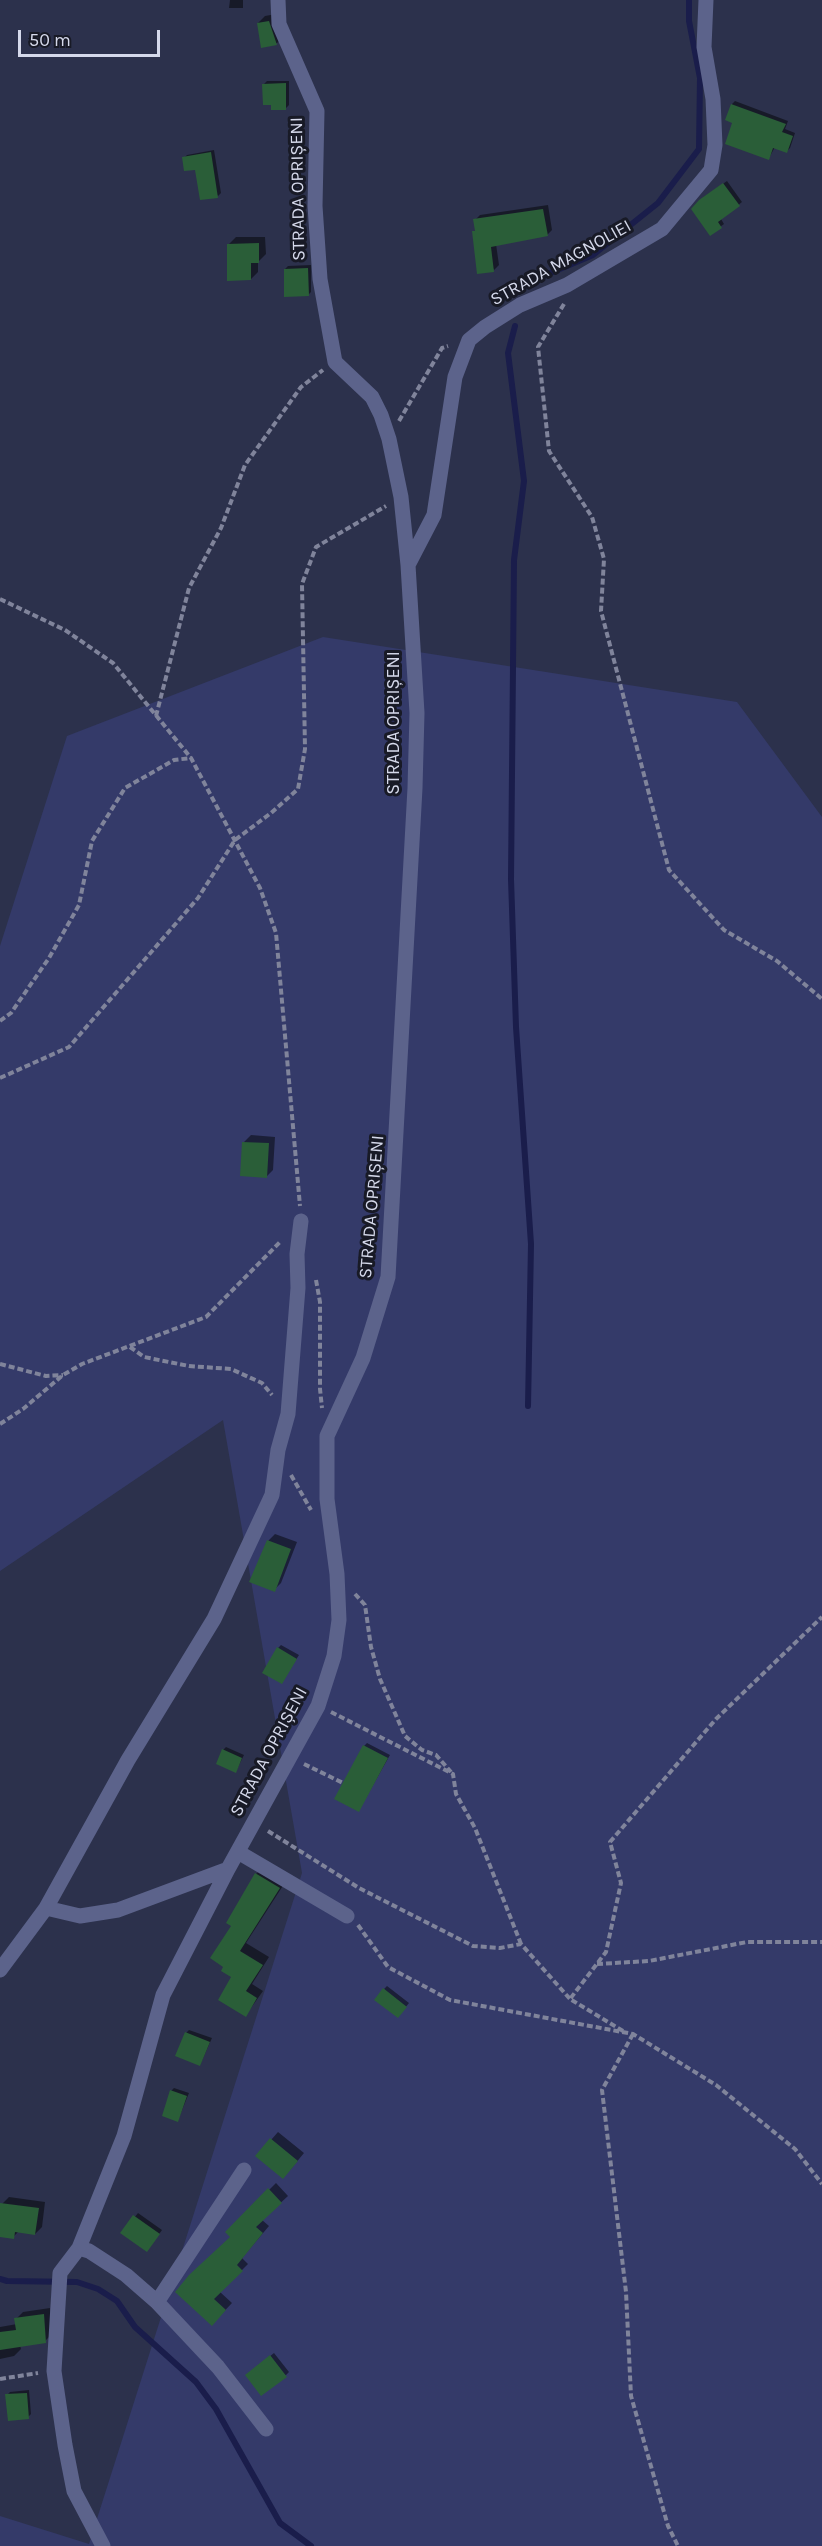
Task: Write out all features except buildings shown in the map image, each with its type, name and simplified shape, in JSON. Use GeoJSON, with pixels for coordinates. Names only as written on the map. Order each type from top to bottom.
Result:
{"type":"FeatureCollection","features":[{"type":"Feature","properties":{"kind":"street","name":"STRADA OPRIȘENI"},"geometry":{"type":"LineString","coordinates":[[103,2546],[74,2491],[54,2371],[60,2273],[79,2248],[124,2136],[163,1995],[228,1869],[318,1706],[334,1656],[339,1620],[337,1574],[327,1499],[327,1436],[363,1358],[388,1277],[415,788],[417,712],[408,565],[401,497],[389,438],[372,397],[335,362],[320,279],[315,206],[317,111],[279,24],[278,0]]}},
{"type":"Feature","properties":{"kind":"street","name":"STRADA MAGNOLIEI"},"geometry":{"type":"LineString","coordinates":[[469,340],[485,327],[520,306],[580,278],[662,229],[711,170],[716,145],[713,99],[705,46],[706,0]]}},
{"type":"Feature","properties":{"kind":"street"},"geometry":{"type":"LineString","coordinates":[[408,565],[434,515],[455,377],[469,340]]}},
{"type":"Feature","properties":{"kind":"street"},"geometry":{"type":"LineString","coordinates":[[0,1970],[46,1908],[128,1760],[214,1619],[272,1495],[278,1450],[288,1414],[301,1221]]}},
{"type":"Feature","properties":{"kind":"street"},"geometry":{"type":"LineString","coordinates":[[238,1852],[347,1916]]}},
{"type":"Feature","properties":{"kind":"street"},"geometry":{"type":"LineString","coordinates":[[46,1908],[80,1916],[118,1910],[228,1869]]}},
{"type":"Feature","properties":{"kind":"street"},"geometry":{"type":"LineString","coordinates":[[157,2302],[244,2170]]}},
{"type":"Feature","properties":{"kind":"street"},"geometry":{"type":"LineString","coordinates":[[79,2248],[89,2251],[126,2275],[157,2302],[218,2367],[266,2429]]}},
{"type":"Feature","properties":{"kind":"path"},"geometry":{"type":"LineString","coordinates":[[580,278],[538,347],[549,451],[592,517],[604,559],[601,611],[669,870],[724,930],[777,961],[822,999]]}},
{"type":"Feature","properties":{"kind":"path"},"geometry":{"type":"LineString","coordinates":[[389,438],[442,348],[469,340]]}},
{"type":"Feature","properties":{"kind":"path"},"geometry":{"type":"LineString","coordinates":[[156,717],[189,588],[221,528],[245,465],[301,387],[335,362]]}},
{"type":"Feature","properties":{"kind":"path"},"geometry":{"type":"LineString","coordinates":[[0,1078],[69,1047],[198,898],[235,840],[298,789],[305,749],[302,584],[316,547],[401,497]]}},
{"type":"Feature","properties":{"kind":"path"},"geometry":{"type":"LineString","coordinates":[[0,600],[65,630],[113,663],[191,758],[260,888],[276,933],[301,1221],[206,1317],[82,1364],[63,1375],[23,1409],[0,1424]]}},
{"type":"Feature","properties":{"kind":"path"},"geometry":{"type":"LineString","coordinates":[[0,1021],[11,1013],[49,958],[79,905],[92,841],[125,788],[174,760],[191,758]]}},
{"type":"Feature","properties":{"kind":"path"},"geometry":{"type":"LineString","coordinates":[[315,1271],[320,1302],[320,1389],[327,1436]]}},
{"type":"Feature","properties":{"kind":"path"},"geometry":{"type":"LineString","coordinates":[[129,1347],[144,1357],[189,1366],[231,1369],[262,1383],[288,1414]]}},
{"type":"Feature","properties":{"kind":"path"},"geometry":{"type":"LineString","coordinates":[[0,1364],[45,1376],[63,1375]]}},
{"type":"Feature","properties":{"kind":"path"},"geometry":{"type":"LineString","coordinates":[[291,1465],[291,1475],[319,1523],[332,1531]]}},
{"type":"Feature","properties":{"kind":"path"},"geometry":{"type":"LineString","coordinates":[[337,1574],[365,1605],[370,1647],[380,1679],[405,1736],[422,1750],[436,1755],[453,1774],[456,1794],[475,1828],[521,1944],[570,1999],[626,2032]]}},
{"type":"Feature","properties":{"kind":"path"},"geometry":{"type":"LineString","coordinates":[[570,1999],[606,1952],[621,1883],[610,1842],[716,1719],[822,1617]]}},
{"type":"Feature","properties":{"kind":"path"},"geometry":{"type":"LineString","coordinates":[[318,1706],[453,1774]]}},
{"type":"Feature","properties":{"kind":"path"},"geometry":{"type":"LineString","coordinates":[[290,1757],[343,1783]]}},
{"type":"Feature","properties":{"kind":"path"},"geometry":{"type":"LineString","coordinates":[[255,1822],[359,1888],[473,1946],[500,1948],[521,1944]]}},
{"type":"Feature","properties":{"kind":"path"},"geometry":{"type":"LineString","coordinates":[[347,1916],[361,1928],[388,1967],[450,2000],[633,2034],[716,2085],[795,2149],[822,2184]]}},
{"type":"Feature","properties":{"kind":"path"},"geometry":{"type":"LineString","coordinates":[[597,1964],[649,1961],[747,1942],[822,1942]]}},
{"type":"Feature","properties":{"kind":"path"},"geometry":{"type":"LineString","coordinates":[[633,2034],[602,2090],[626,2292],[631,2396],[668,2526],[678,2546]]}},
{"type":"Feature","properties":{"kind":"path"},"geometry":{"type":"LineString","coordinates":[[0,2379],[54,2371]]}},
{"type":"Feature","properties":{"kind":"shaded area"},"geometry":{"type":"Polygon","coordinates":[[[323,637],[737,702],[822,817],[822,2546],[0,2546],[0,2516],[89,2544],[302,1873],[223,1420],[0,1571],[0,946],[67,736],[323,637]]]}},
{"type":"Feature","properties":{"kind":"waterway"},"geometry":{"type":"LineString","coordinates":[[521,288],[522,285],[593,255],[658,203],[699,149],[700,78],[689,21],[689,0]]}},
{"type":"Feature","properties":{"kind":"waterway"},"geometry":{"type":"LineString","coordinates":[[515,326],[508,353],[524,481],[514,560],[511,879],[516,1027],[531,1244],[528,1406]]}},
{"type":"Feature","properties":{"kind":"waterway"},"geometry":{"type":"LineString","coordinates":[[0,2279],[77,2282],[98,2289],[117,2301],[135,2327],[196,2382],[216,2409],[280,2523],[311,2546]]}}]}
